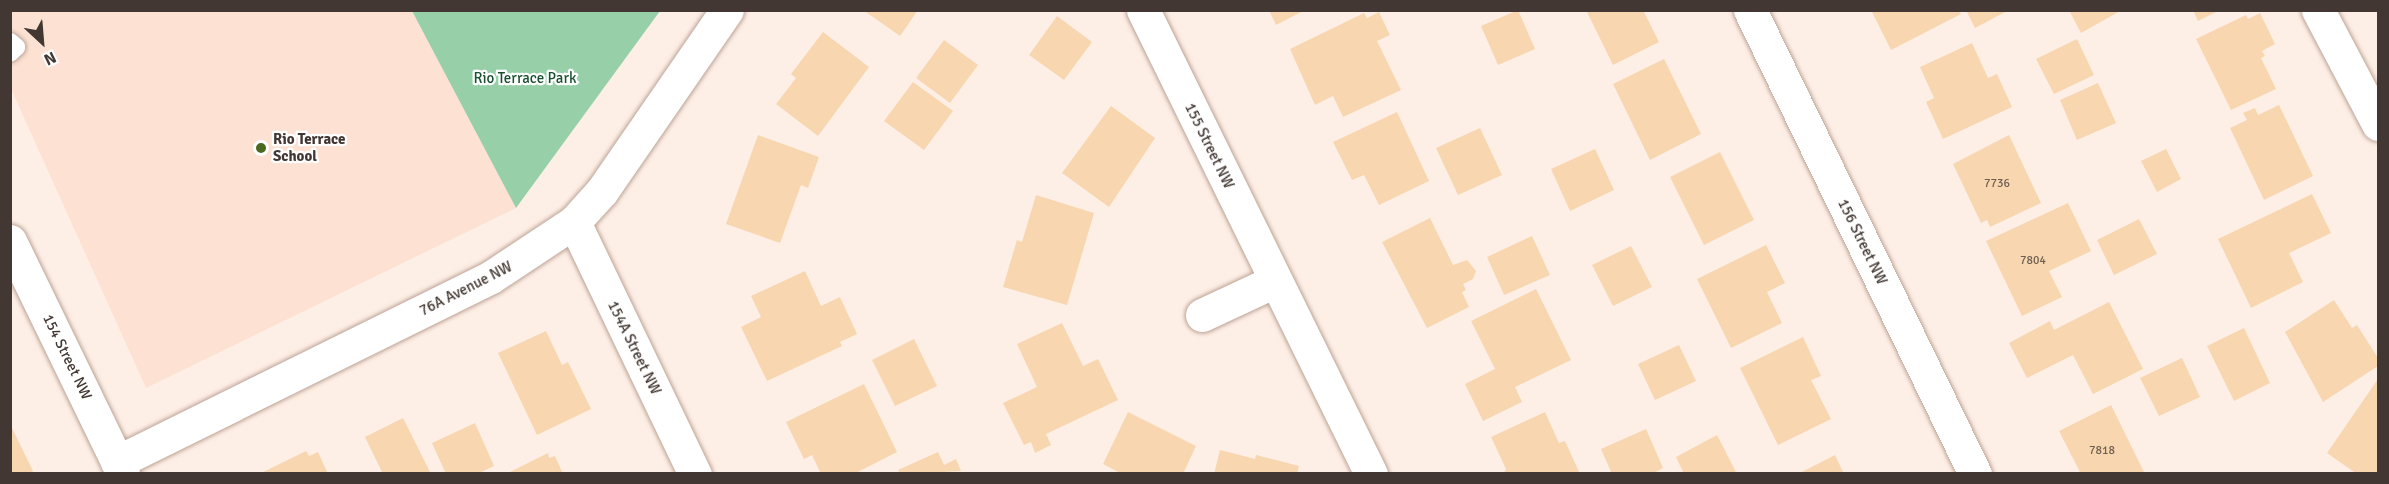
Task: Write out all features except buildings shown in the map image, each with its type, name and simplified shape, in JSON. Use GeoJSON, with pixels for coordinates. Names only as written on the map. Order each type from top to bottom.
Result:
{"type":"FeatureCollection","features":[{"type":"Feature","properties":{"kind":"street","name":"76A Avenue NW"},"geometry":{"type":"LineString","coordinates":[[120,468],[491,277],[574,222],[602,191],[728,10]]}},
{"type":"Feature","properties":{"kind":"street","name":"155 Street NW"},"geometry":{"type":"LineString","coordinates":[[1143,10],[1371,474]]}},
{"type":"Feature","properties":{"kind":"street","name":"156 Street NW"},"geometry":{"type":"LineString","coordinates":[[1750,10],[1975,474]]}},
{"type":"Feature","properties":{"kind":"street"},"geometry":{"type":"LineString","coordinates":[[2318,10],[2379,124]]}},
{"type":"Feature","properties":{"kind":"street","name":"154A Street NW"},"geometry":{"type":"LineString","coordinates":[[574,222],[695,474]]}},
{"type":"Feature","properties":{"kind":"street","name":"154 Street NW"},"geometry":{"type":"LineString","coordinates":[[10,241],[120,468]]}},
{"type":"Feature","properties":{"kind":"street"},"geometry":{"type":"LineString","coordinates":[[1202,315],[1275,281]]}},
{"type":"Feature","properties":{"kind":"lane"},"geometry":{"type":"LineString","coordinates":[[10,42],[16,47],[10,53]]}},
{"type":"Feature","properties":{"kind":"shaded area","name":"Rio Terrace School"},"geometry":{"type":"Polygon","coordinates":[[[10,11],[412,11],[516,208],[146,388],[11,89],[10,11]]]}},
{"type":"Feature","properties":{"kind":"green space","name":"Rio Terrace Park"},"geometry":{"type":"Polygon","coordinates":[[[412,11],[660,11],[516,208],[412,11]]]}},
{"type":"Feature","properties":{"kind":"place","name":"Rio Terrace School"},"geometry":{"type":"Point","coordinates":[261,148]}}]}
